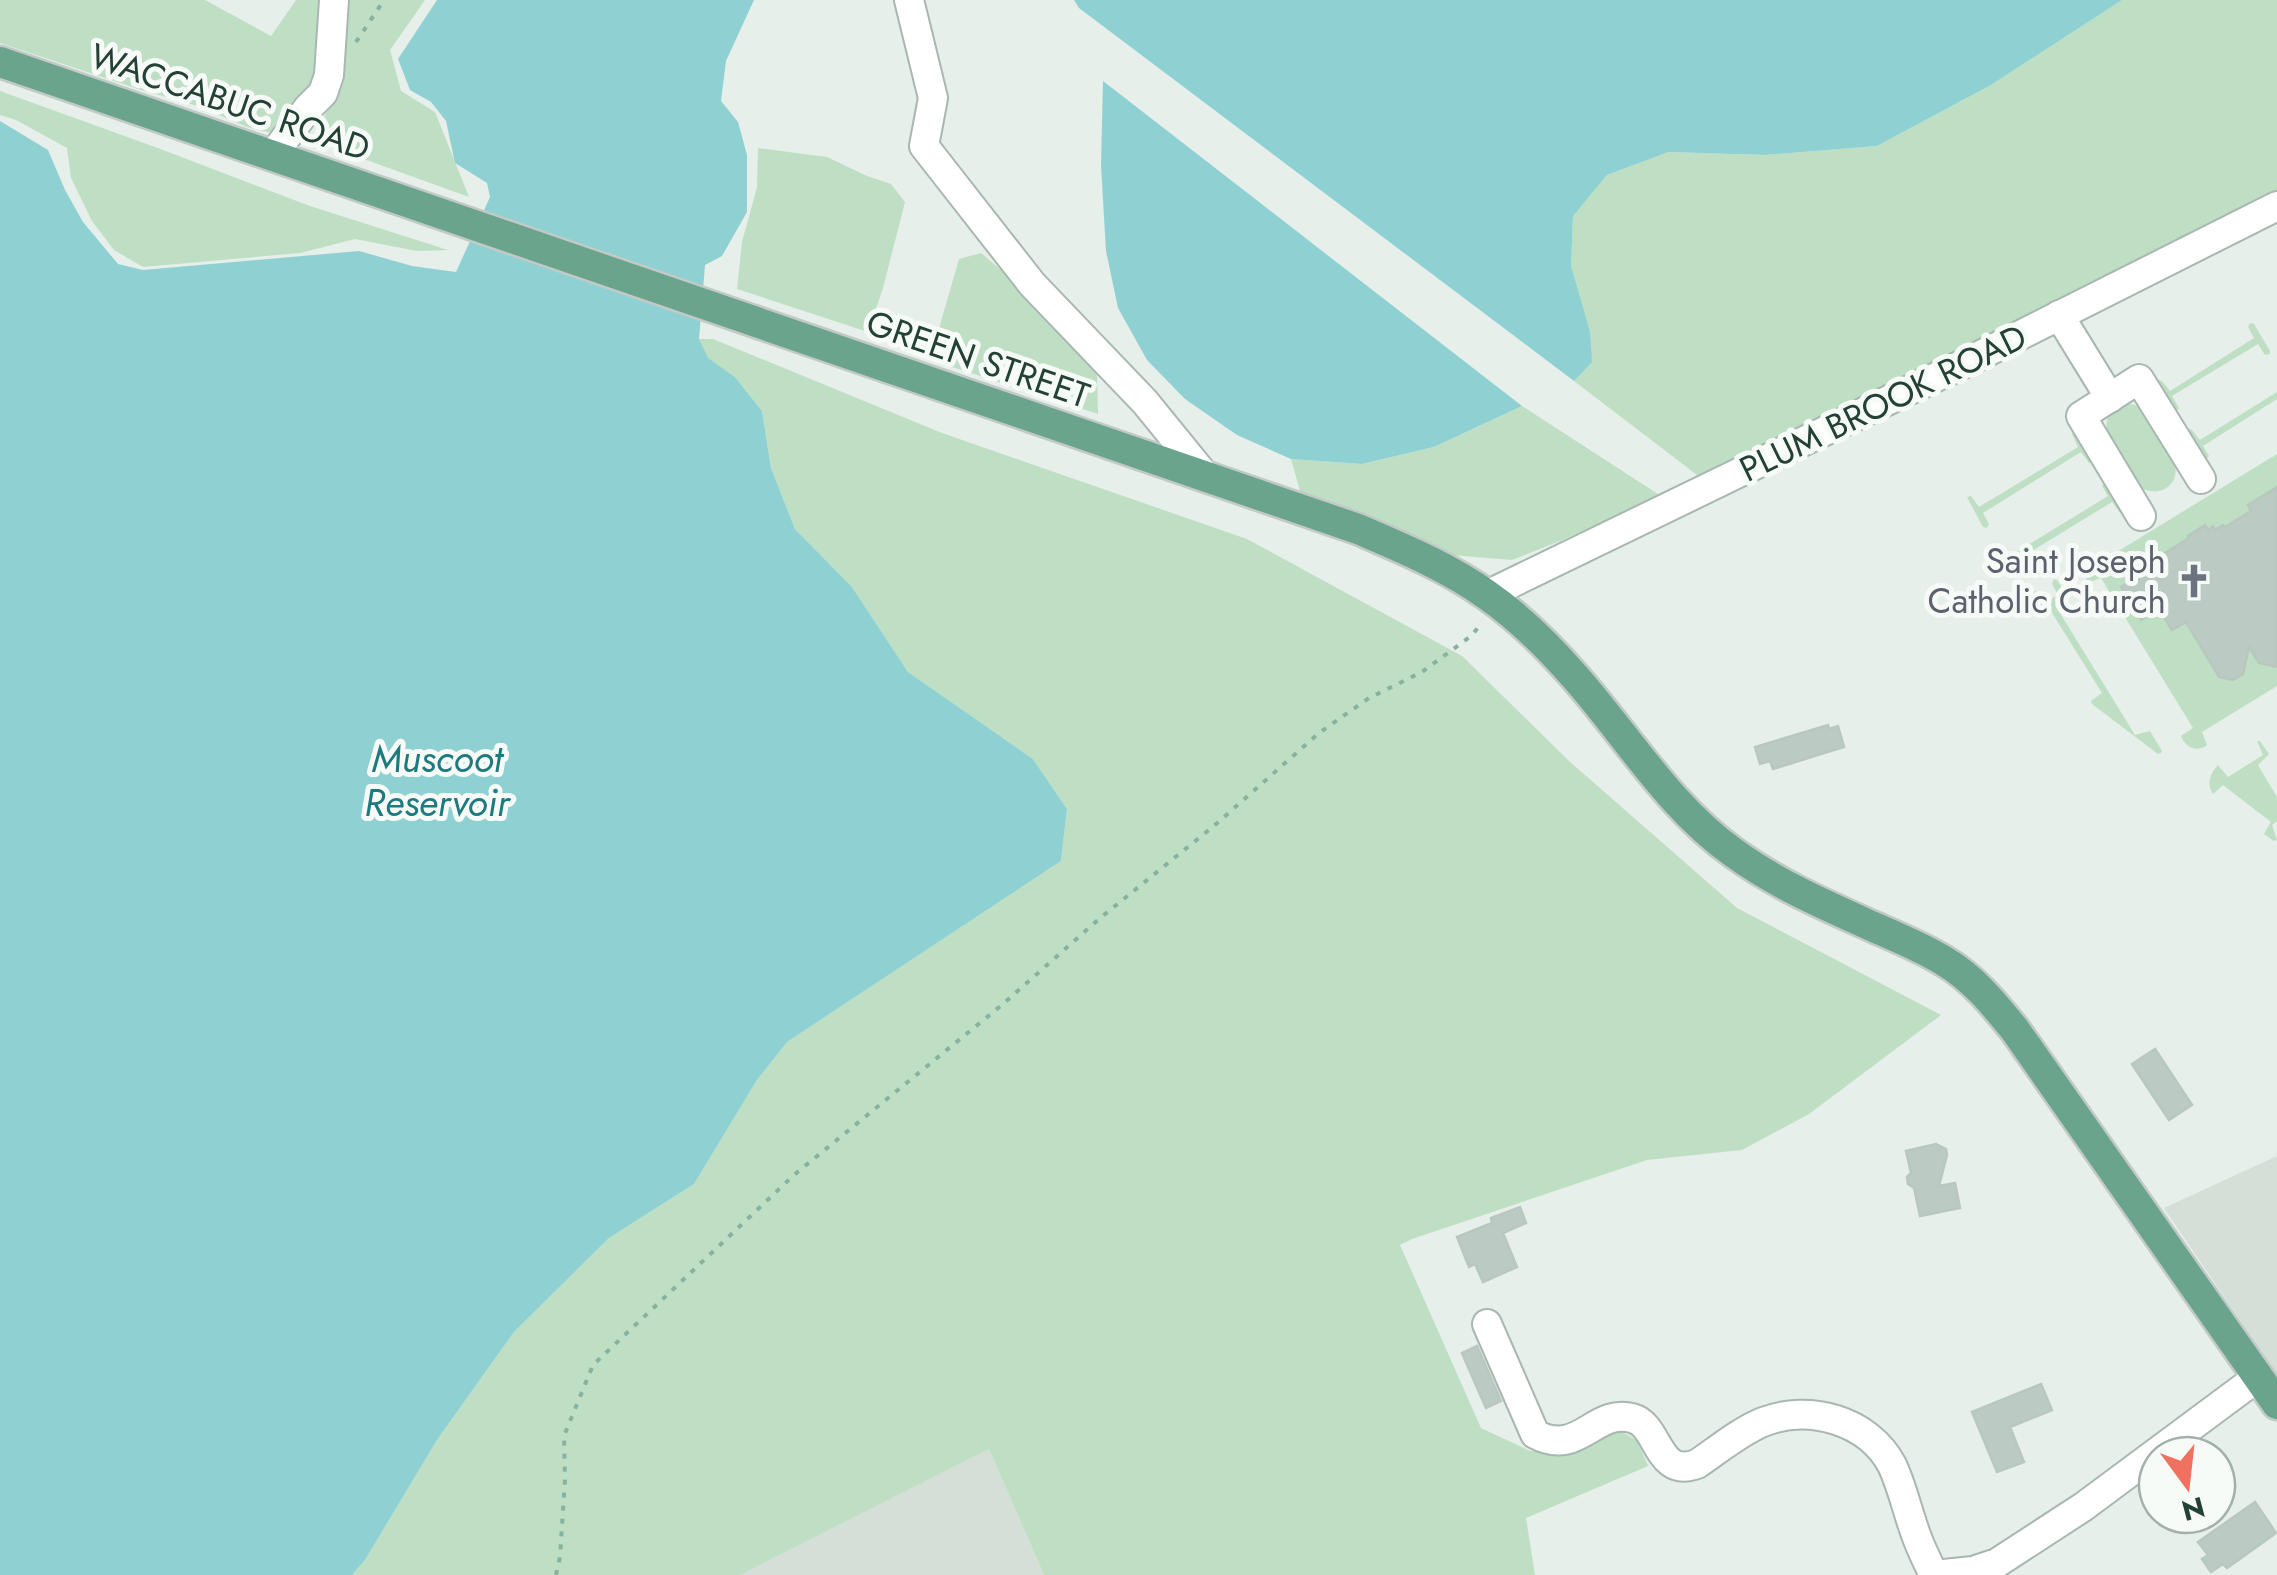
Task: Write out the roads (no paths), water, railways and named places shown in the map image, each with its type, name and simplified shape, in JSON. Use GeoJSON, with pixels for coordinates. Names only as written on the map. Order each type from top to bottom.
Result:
{"type":"FeatureCollection","features":[{"type":"Feature","properties":{"kind":"main road","name":"WACCABUC ROAD"},"geometry":{"type":"LineString","coordinates":[[0,62],[436,212]]}},
{"type":"Feature","properties":{"kind":"main road","name":"GREEN STREET"},"geometry":{"type":"LineString","coordinates":[[436,212],[1387,541],[1447,570],[1493,600],[1549,648],[1674,797],[1730,851],[1802,894],[1946,961],[1983,992],[2015,1030],[2277,1404]]}},
{"type":"Feature","properties":{"kind":"street"},"geometry":{"type":"LineString","coordinates":[[272,156],[323,93],[329,76],[334,0]]}},
{"type":"Feature","properties":{"kind":"street"},"geometry":{"type":"LineString","coordinates":[[909,0],[933,98],[924,146],[1032,284],[1145,402],[1206,477]]}},
{"type":"Feature","properties":{"kind":"street","name":"PLUM BROOK ROAD"},"geometry":{"type":"LineString","coordinates":[[1493,600],[2277,206]]}},
{"type":"Feature","properties":{"kind":"street"},"geometry":{"type":"LineString","coordinates":[[2060,315],[2110,398]]}},
{"type":"Feature","properties":{"kind":"street"},"geometry":{"type":"LineString","coordinates":[[2141,516],[2080,416],[2139,379],[2202,478]]}},
{"type":"Feature","properties":{"kind":"street"},"geometry":{"type":"LineString","coordinates":[[1486,1324],[1535,1434],[1547,1440],[1570,1439],[1612,1418],[1630,1418],[1643,1424],[1675,1466],[1686,1468],[1760,1423],[1798,1414],[1843,1420],[1864,1433],[1890,1462],[1934,1575],[1972,1571],[1998,1563],[2083,1507],[2258,1377]]}},
{"type":"Feature","properties":{"kind":"water","name":"Muscoot Reservoir"},"geometry":{"type":"Polygon","coordinates":[[[437,0],[754,0],[726,61],[721,101],[738,122],[747,155],[747,212],[722,256],[705,265],[699,339],[708,358],[735,377],[762,411],[771,468],[795,529],[852,587],[908,672],[1033,759],[1067,809],[1061,861],[787,1042],[757,1080],[694,1184],[609,1238],[514,1332],[437,1440],[365,1560],[352,1575],[0,1575],[0,121],[48,150],[83,222],[118,264],[143,270],[359,251],[412,266],[456,272],[490,197],[487,183],[455,163],[446,121],[431,102],[410,90],[398,59],[437,0]]]}},
{"type":"Feature","properties":{"kind":"water"},"geometry":{"type":"Polygon","coordinates":[[[1074,0],[2122,0],[1991,85],[1877,146],[1764,155],[1668,152],[1607,175],[1573,216],[1571,266],[1590,332],[1592,362],[1574,381],[1079,8],[1074,0]]]}},
{"type":"Feature","properties":{"kind":"water"},"geometry":{"type":"Polygon","coordinates":[[[1103,81],[1522,406],[1434,447],[1362,464],[1291,459],[1237,435],[1185,399],[1147,360],[1118,308],[1106,251],[1101,166],[1103,81]]]}},
{"type":"Feature","properties":{"kind":"place","name":"Saint Joseph Catholic Church"},"geometry":{"type":"Point","coordinates":[2194,581]}}]}
